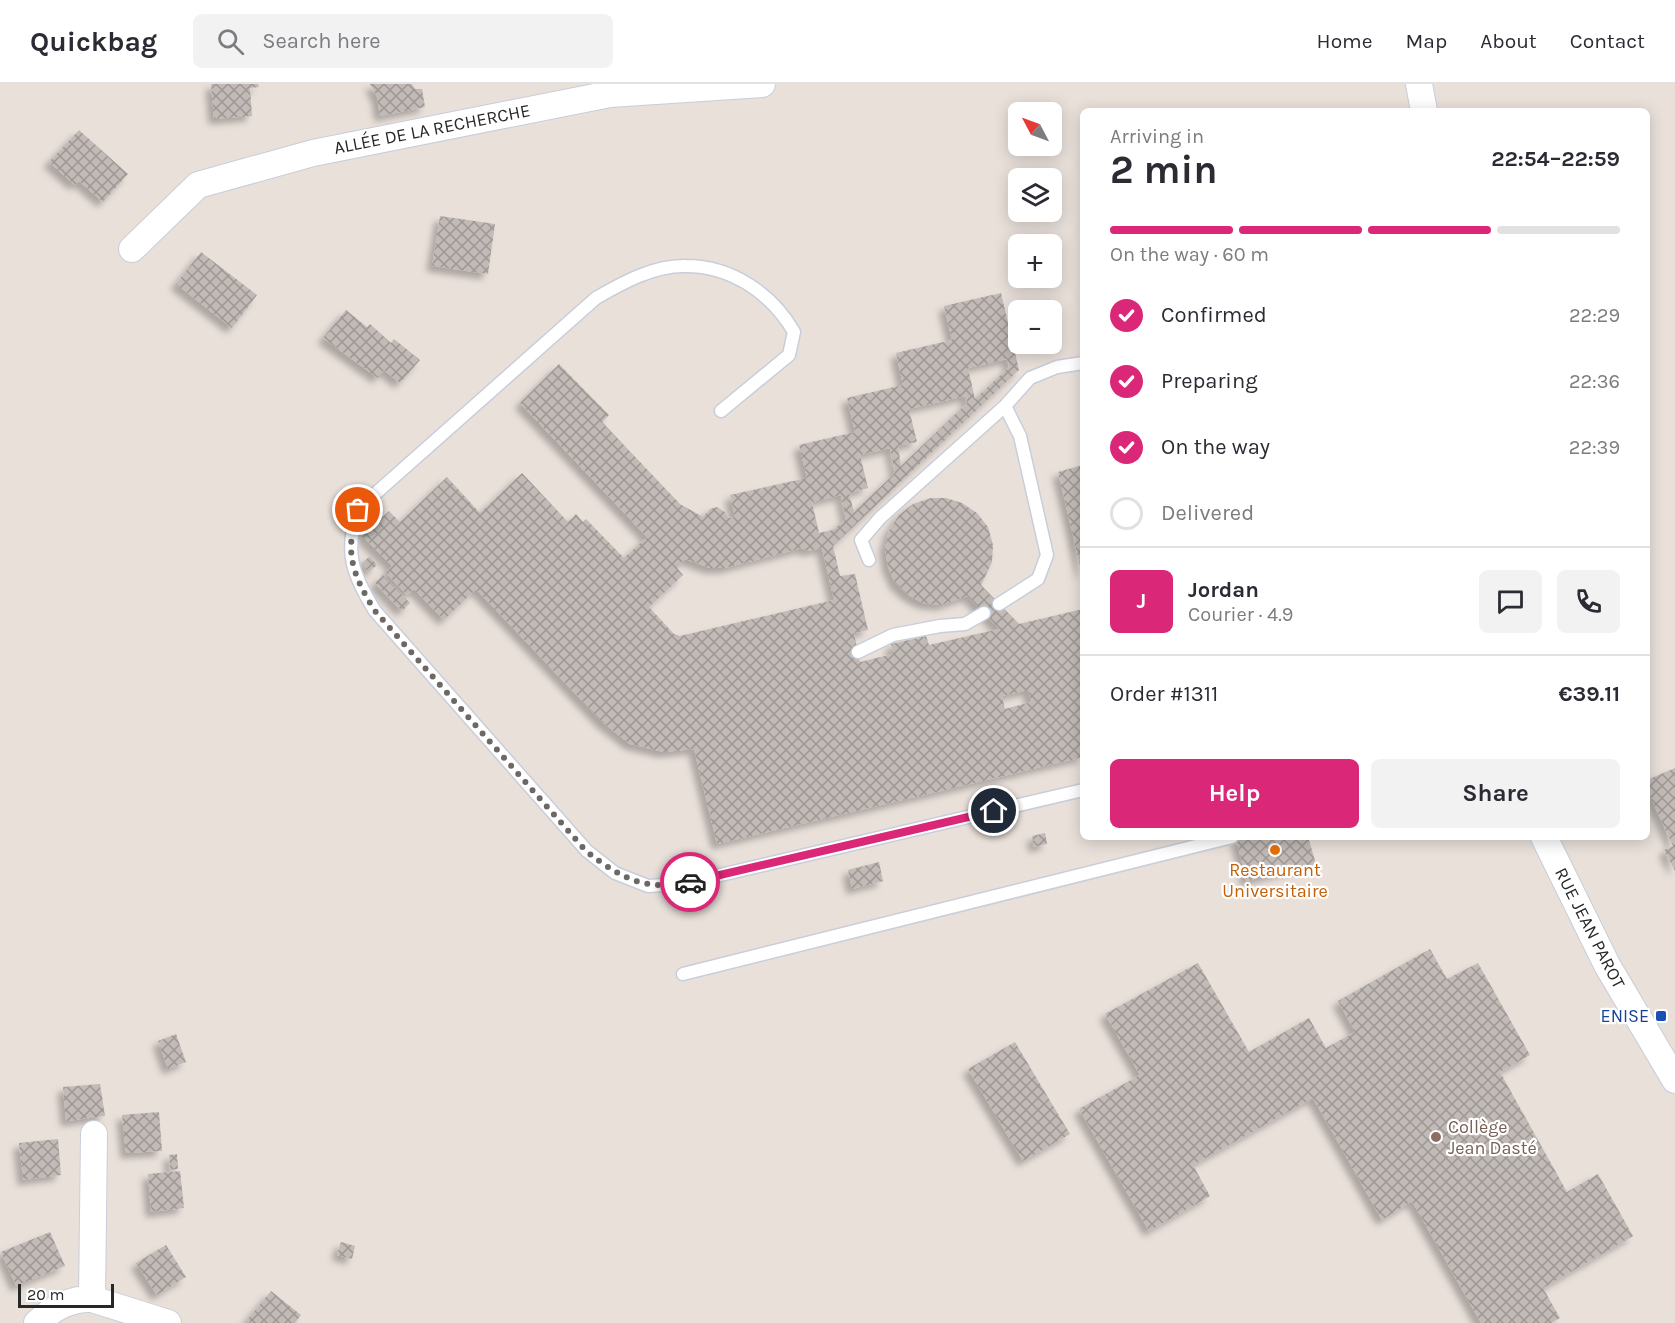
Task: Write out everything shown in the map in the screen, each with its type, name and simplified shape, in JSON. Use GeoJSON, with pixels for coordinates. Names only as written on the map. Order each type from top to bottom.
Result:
{"type":"FeatureCollection","features":[{"type":"Feature","properties":{"kind":"street","name":"ALLÉE DE LA RECHERCHE"},"geometry":{"type":"LineString","coordinates":[[132,249],[198,185],[313,153],[610,94],[762,84]]}},
{"type":"Feature","properties":{"kind":"street"},"geometry":{"type":"LineString","coordinates":[[1419,84],[1423,108]]}},
{"type":"Feature","properties":{"kind":"street","name":"RUE JEAN PAROT"},"geometry":{"type":"LineString","coordinates":[[1545,840],[1607,965],[1675,1080]]}},
{"type":"Feature","properties":{"kind":"street"},"geometry":{"type":"LineString","coordinates":[[93,1299],[94,1134]]}},
{"type":"Feature","properties":{"kind":"street"},"geometry":{"type":"LineString","coordinates":[[37,1323],[48,1312],[68,1302],[93,1299],[168,1323]]}},
{"type":"Feature","properties":{"kind":"lane"},"geometry":{"type":"LineString","coordinates":[[721,411],[789,355],[794,332],[783,313],[752,286],[737,278],[708,270],[686,266],[629,279],[596,297],[358,510],[350,535],[351,561],[358,585],[375,611],[586,851],[615,873],[648,886],[682,884],[1080,791]]}},
{"type":"Feature","properties":{"kind":"lane"},"geometry":{"type":"LineString","coordinates":[[869,560],[861,540],[880,518],[1005,406],[1030,378],[1057,367],[1080,363]]}},
{"type":"Feature","properties":{"kind":"lane"},"geometry":{"type":"LineString","coordinates":[[999,604],[1038,579],[1047,555],[1020,436],[1005,406]]}},
{"type":"Feature","properties":{"kind":"lane"},"geometry":{"type":"LineString","coordinates":[[858,652],[893,635],[939,626],[965,624],[984,613]]}},
{"type":"Feature","properties":{"kind":"lane"},"geometry":{"type":"LineString","coordinates":[[682,974],[1220,840]]}},
{"type":"Feature","properties":{"kind":"building"},"geometry":{"type":"Polygon","coordinates":[[[211,84],[258,84],[259,87],[250,88],[252,116],[214,119],[211,84]]]}},
{"type":"Feature","properties":{"kind":"building"},"geometry":{"type":"Polygon","coordinates":[[[370,84],[412,84],[415,89],[422,89],[425,107],[380,116],[377,97],[370,84]]]}},
{"type":"Feature","properties":{"kind":"building"},"geometry":{"type":"Polygon","coordinates":[[[79,130],[128,174],[103,202],[79,181],[75,185],[49,162],[79,130]]]}},
{"type":"Feature","properties":{"kind":"building"},"geometry":{"type":"Polygon","coordinates":[[[440,216],[495,224],[488,274],[432,266],[440,216]]]}},
{"type":"Feature","properties":{"kind":"building"},"geometry":{"type":"Polygon","coordinates":[[[201,252],[257,295],[232,328],[176,284],[201,252]]]}},
{"type":"Feature","properties":{"kind":"building"},"geometry":{"type":"Polygon","coordinates":[[[1001,293],[1008,323],[1008,354],[1015,354],[1019,370],[833,546],[840,576],[855,574],[868,630],[854,633],[860,662],[893,654],[891,644],[926,636],[929,645],[999,629],[968,596],[941,605],[923,603],[908,595],[895,583],[888,567],[885,548],[889,531],[899,515],[913,504],[931,498],[946,498],[962,503],[977,513],[988,527],[993,545],[992,562],[981,585],[1019,624],[1080,610],[1080,758],[717,844],[694,749],[664,752],[630,744],[602,722],[476,589],[444,620],[414,589],[407,595],[386,573],[392,566],[362,536],[389,511],[400,522],[447,477],[480,513],[522,473],[568,522],[576,514],[583,522],[586,519],[624,558],[647,537],[520,403],[559,364],[609,415],[602,422],[680,504],[703,517],[710,509],[717,507],[729,518],[735,517],[730,495],[807,478],[799,445],[855,432],[847,398],[903,385],[896,353],[952,340],[944,306],[1001,293]],[[1007,359],[968,368],[975,399],[1009,367],[1007,359]],[[966,396],[909,409],[917,442],[898,446],[901,466],[967,403],[966,396]],[[890,448],[860,455],[868,488],[849,493],[854,512],[895,473],[890,448]],[[841,495],[812,502],[819,533],[833,530],[846,519],[841,495]],[[802,548],[725,568],[710,568],[685,559],[677,568],[683,575],[649,607],[674,634],[680,636],[834,600],[822,548],[807,551],[802,548]],[[1028,690],[1002,696],[1005,709],[1031,702],[1028,690]]]}},
{"type":"Feature","properties":{"kind":"building"},"geometry":{"type":"Polygon","coordinates":[[[346,310],[367,327],[370,324],[391,343],[394,339],[420,360],[400,383],[384,370],[378,378],[323,338],[346,310]]]}},
{"type":"Feature","properties":{"kind":"building"},"geometry":{"type":"Polygon","coordinates":[[[1080,466],[1080,566],[1058,472],[1080,466]]]}},
{"type":"Feature","properties":{"kind":"building"},"geometry":{"type":"Polygon","coordinates":[[[370,556],[377,565],[369,572],[361,564],[370,556]]]}},
{"type":"Feature","properties":{"kind":"building"},"geometry":{"type":"Polygon","coordinates":[[[383,575],[410,603],[402,611],[375,583],[383,575]]]}},
{"type":"Feature","properties":{"kind":"building"},"geometry":{"type":"Polygon","coordinates":[[[1675,768],[1675,871],[1664,850],[1673,846],[1650,796],[1650,779],[1675,768]]]}},
{"type":"Feature","properties":{"kind":"building"},"geometry":{"type":"Polygon","coordinates":[[[1045,833],[1047,844],[1034,847],[1032,836],[1045,833]]]}},
{"type":"Feature","properties":{"kind":"building","name":"Restaurant Universitaire"},"geometry":{"type":"Polygon","coordinates":[[[1237,840],[1309,840],[1316,864],[1246,881],[1237,840]]]}},
{"type":"Feature","properties":{"kind":"building"},"geometry":{"type":"Polygon","coordinates":[[[879,862],[883,881],[852,889],[848,870],[879,862]]]}},
{"type":"Feature","properties":{"kind":"building","name":"Collège Jean Dasté"},"geometry":{"type":"Polygon","coordinates":[[[1430,949],[1447,979],[1478,963],[1530,1055],[1500,1072],[1567,1192],[1598,1174],[1633,1236],[1543,1288],[1560,1318],[1551,1323],[1481,1323],[1412,1201],[1382,1220],[1313,1098],[1193,1165],[1210,1196],[1149,1231],[1079,1109],[1140,1075],[1105,1014],[1198,963],[1249,1052],[1309,1018],[1326,1048],[1355,1032],[1338,1001],[1430,949]]]}},
{"type":"Feature","properties":{"kind":"building"},"geometry":{"type":"Polygon","coordinates":[[[176,1034],[186,1062],[168,1069],[158,1041],[176,1034]]]}},
{"type":"Feature","properties":{"kind":"building"},"geometry":{"type":"Polygon","coordinates":[[[1015,1042],[1070,1134],[1023,1161],[968,1069],[1015,1042]]]}},
{"type":"Feature","properties":{"kind":"building"},"geometry":{"type":"Polygon","coordinates":[[[100,1084],[105,1116],[66,1121],[63,1087],[100,1084]]]}},
{"type":"Feature","properties":{"kind":"building"},"geometry":{"type":"Polygon","coordinates":[[[159,1112],[162,1151],[126,1153],[122,1115],[159,1112]]]}},
{"type":"Feature","properties":{"kind":"building"},"geometry":{"type":"Polygon","coordinates":[[[58,1139],[61,1175],[23,1180],[19,1143],[58,1139]]]}},
{"type":"Feature","properties":{"kind":"building"},"geometry":{"type":"Polygon","coordinates":[[[177,1154],[178,1169],[170,1170],[169,1155],[177,1154]]]}},
{"type":"Feature","properties":{"kind":"building"},"geometry":{"type":"Polygon","coordinates":[[[180,1171],[184,1208],[151,1212],[148,1174],[180,1171]]]}},
{"type":"Feature","properties":{"kind":"building"},"geometry":{"type":"Polygon","coordinates":[[[50,1232],[65,1266],[16,1286],[1,1252],[50,1232]]]}},
{"type":"Feature","properties":{"kind":"building"},"geometry":{"type":"Polygon","coordinates":[[[341,1242],[355,1246],[352,1259],[337,1255],[341,1242]]]}},
{"type":"Feature","properties":{"kind":"building"},"geometry":{"type":"Polygon","coordinates":[[[166,1245],[186,1277],[157,1295],[136,1263],[166,1245]]]}},
{"type":"Feature","properties":{"kind":"building"},"geometry":{"type":"Polygon","coordinates":[[[271,1291],[301,1315],[295,1323],[252,1323],[247,1320],[271,1291]]]}},
{"type":"Feature","properties":{"kind":"way so far"},"geometry":{"type":"LineString","coordinates":[[358,510],[350,535],[351,561],[358,585],[375,611],[586,851],[615,873],[648,886],[690,882]]}},
{"type":"Feature","properties":{"kind":"place","name":"Restaurant Universitaire"},"geometry":{"type":"Point","coordinates":[1275,850]}},
{"type":"Feature","properties":{"kind":"place","name":"ENISE"},"geometry":{"type":"Point","coordinates":[1661,1016]}},
{"type":"Feature","properties":{"kind":"place","name":"Collège Jean Dasté"},"geometry":{"type":"Point","coordinates":[1436,1137]}},
{"type":"Feature","properties":{"kind":"route"},"geometry":{"type":"LineString","coordinates":[[690,882],[994,811]]}}]}
